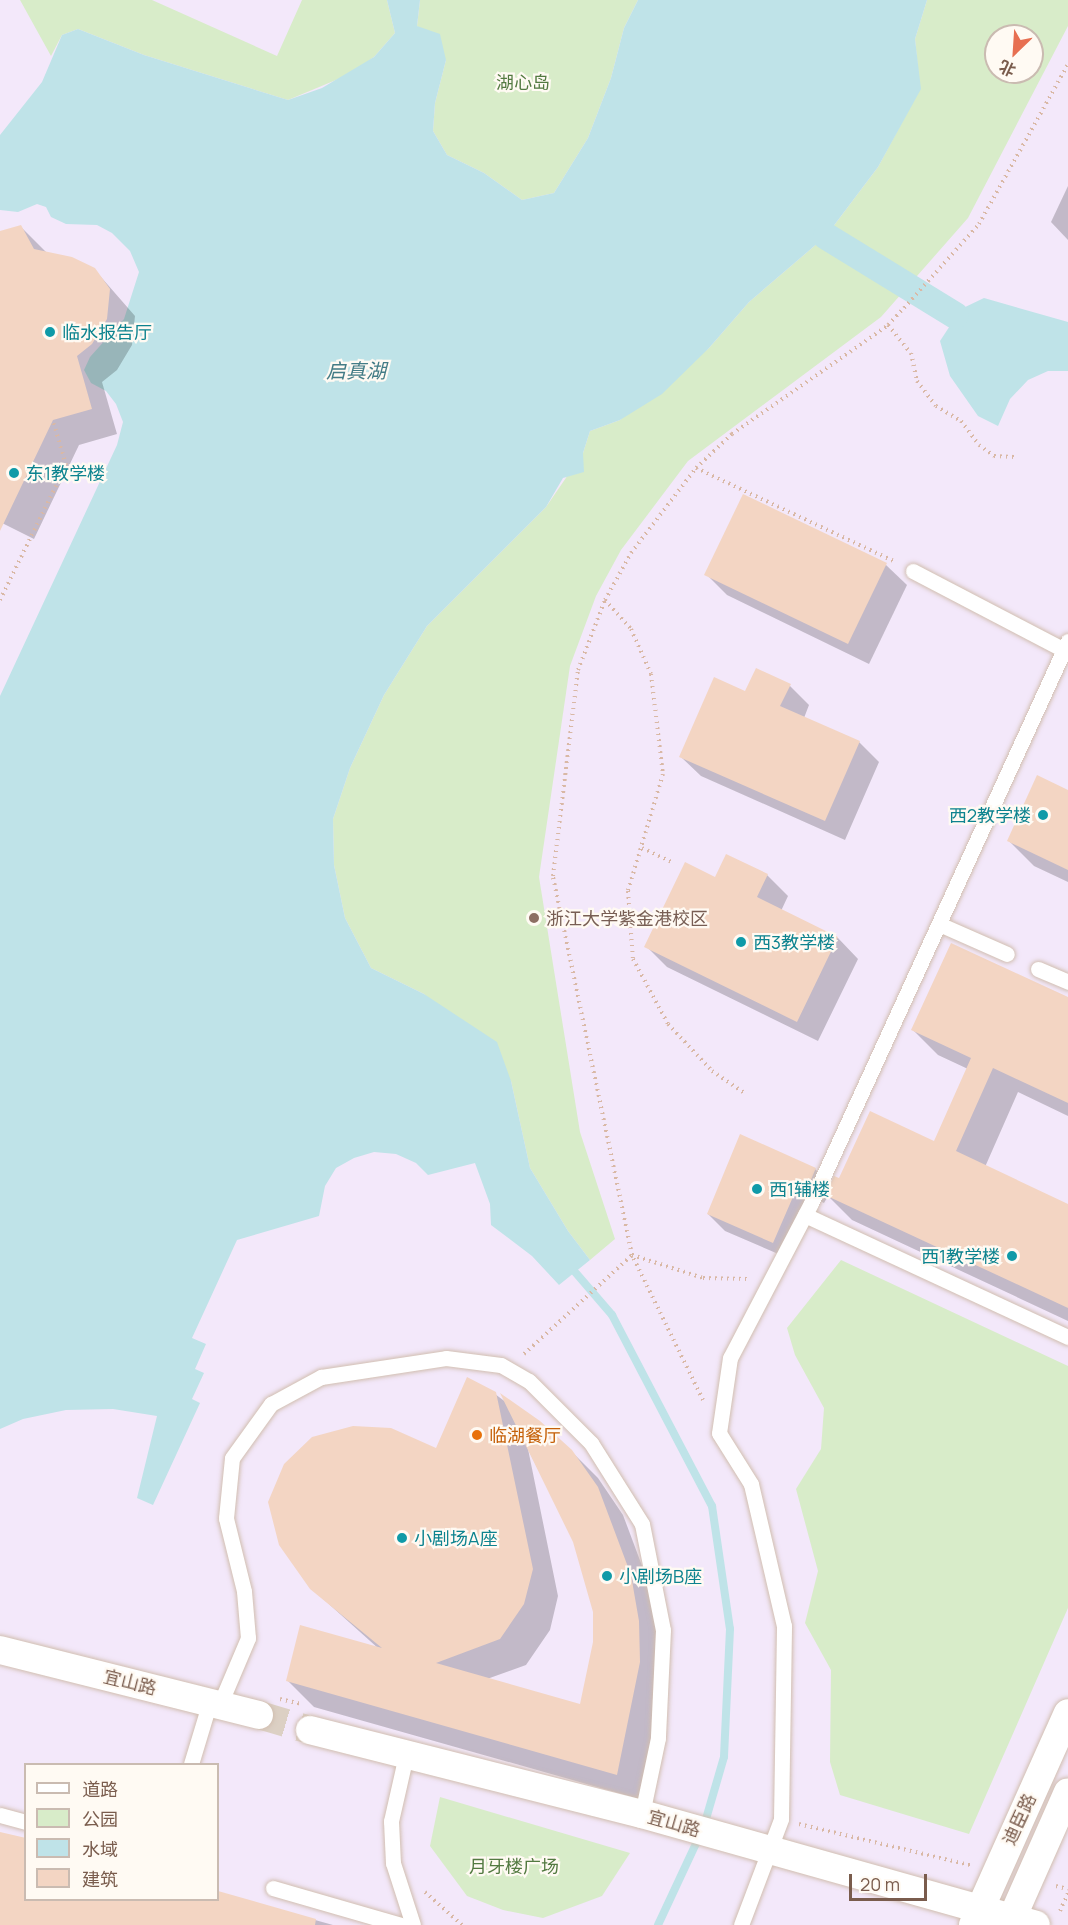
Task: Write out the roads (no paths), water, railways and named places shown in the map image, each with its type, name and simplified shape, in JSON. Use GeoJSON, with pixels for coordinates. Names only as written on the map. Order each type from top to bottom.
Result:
{"type":"FeatureCollection","features":[{"type":"Feature","properties":{"kind":"street","name":"宜山路"},"geometry":{"type":"LineString","coordinates":[[0,1650],[259,1715]]}},
{"type":"Feature","properties":{"kind":"street","name":"迪臣路"},"geometry":{"type":"LineString","coordinates":[[976,1917],[1068,1713]]}},
{"type":"Feature","properties":{"kind":"street","name":"宜山路"},"geometry":{"type":"LineString","coordinates":[[310,1730],[652,1817],[976,1917],[1019,1923]]}},
{"type":"Feature","properties":{"kind":"street","name":"迪臣路"},"geometry":{"type":"LineString","coordinates":[[1019,1923],[1028,1879],[1068,1792]]}},
{"type":"Feature","properties":{"kind":"lane"},"geometry":{"type":"LineString","coordinates":[[741,1925],[781,1820],[784,1626],[751,1484],[719,1433],[730,1358],[805,1215],[1066,646],[912,571]]}},
{"type":"Feature","properties":{"kind":"lane"},"geometry":{"type":"LineString","coordinates":[[939,924],[1006,954]]}},
{"type":"Feature","properties":{"kind":"lane"},"geometry":{"type":"LineString","coordinates":[[1038,969],[1068,982]]}},
{"type":"Feature","properties":{"kind":"lane"},"geometry":{"type":"LineString","coordinates":[[805,1215],[1068,1338]]}},
{"type":"Feature","properties":{"kind":"lane"},"geometry":{"type":"LineString","coordinates":[[191,1763],[214,1702],[248,1638],[244,1591],[226,1518],[232,1458],[271,1404],[321,1377],[446,1358],[507,1368],[529,1381],[591,1443],[642,1524],[663,1630],[652,1817]]}},
{"type":"Feature","properties":{"kind":"lane"},"geometry":{"type":"LineString","coordinates":[[406,1755],[391,1821],[393,1863],[413,1925]]}},
{"type":"Feature","properties":{"kind":"lane"},"geometry":{"type":"LineString","coordinates":[[0,1815],[24,1821]]}},
{"type":"Feature","properties":{"kind":"lane"},"geometry":{"type":"LineString","coordinates":[[273,1888],[401,1925]]}},
{"type":"Feature","properties":{"kind":"water","name":"启真湖"},"geometry":{"type":"Polygon","coordinates":[[[387,0],[420,0],[417,26],[440,34],[446,60],[435,103],[433,131],[447,155],[484,173],[522,200],[554,193],[588,138],[611,78],[624,28],[638,0],[927,0],[915,39],[921,89],[878,167],[826,236],[749,302],[709,348],[662,394],[620,420],[590,431],[583,453],[584,472],[563,478],[546,507],[427,626],[384,695],[350,768],[333,819],[334,865],[345,918],[371,968],[424,994],[497,1042],[511,1081],[530,1168],[568,1231],[590,1260],[559,1285],[532,1256],[491,1225],[490,1204],[475,1163],[428,1175],[416,1163],[396,1154],[374,1152],[354,1158],[336,1168],[325,1186],[319,1216],[237,1240],[192,1338],[206,1344],[195,1369],[204,1373],[192,1399],[200,1403],[153,1505],[137,1498],[157,1416],[113,1409],[66,1410],[23,1419],[0,1429],[0,696],[117,445],[123,422],[116,404],[106,391],[91,383],[84,370],[90,357],[124,319],[139,272],[130,251],[112,233],[97,225],[66,224],[51,217],[46,207],[37,204],[18,212],[0,210],[0,135],[42,82],[62,35],[78,29],[144,55],[288,100],[322,88],[374,57],[395,33],[387,0]]]}},
{"type":"Feature","properties":{"kind":"water"},"geometry":{"type":"Polygon","coordinates":[[[984,298],[1068,322],[1068,371],[1048,371],[1028,380],[1010,399],[998,426],[978,416],[950,376],[940,341],[961,309],[984,298]]]}},
{"type":"Feature","properties":{"kind":"waterway"},"geometry":{"type":"LineString","coordinates":[[826,236],[955,315]]}},
{"type":"Feature","properties":{"kind":"waterway"},"geometry":{"type":"LineString","coordinates":[[575,1272],[612,1315],[712,1506],[730,1629],[724,1757],[704,1826]]}},
{"type":"Feature","properties":{"kind":"waterway"},"geometry":{"type":"LineString","coordinates":[[658,1925],[699,1837]]}},
{"type":"Feature","properties":{"kind":"tunnel"},"geometry":{"type":"LineString","coordinates":[[259,1715],[310,1730]]}},
{"type":"Feature","properties":{"kind":"place","name":"临水报告厅"},"geometry":{"type":"Point","coordinates":[50,332]}},
{"type":"Feature","properties":{"kind":"place","name":"东1教学楼"},"geometry":{"type":"Point","coordinates":[14,473]}},
{"type":"Feature","properties":{"kind":"place","name":"西2教学楼"},"geometry":{"type":"Point","coordinates":[1043,815]}},
{"type":"Feature","properties":{"kind":"place","name":"浙江大学紫金港校区"},"geometry":{"type":"Point","coordinates":[534,918]}},
{"type":"Feature","properties":{"kind":"place","name":"西3教学楼"},"geometry":{"type":"Point","coordinates":[741,942]}},
{"type":"Feature","properties":{"kind":"place","name":"西1辅楼"},"geometry":{"type":"Point","coordinates":[757,1189]}},
{"type":"Feature","properties":{"kind":"place","name":"西1教学楼"},"geometry":{"type":"Point","coordinates":[1012,1256]}},
{"type":"Feature","properties":{"kind":"place","name":"临湖餐厅"},"geometry":{"type":"Point","coordinates":[477,1435]}},
{"type":"Feature","properties":{"kind":"place","name":"小剧场A座"},"geometry":{"type":"Point","coordinates":[402,1538]}},
{"type":"Feature","properties":{"kind":"place","name":"小剧场B座"},"geometry":{"type":"Point","coordinates":[607,1576]}},
{"type":"Feature","properties":{"kind":"park label","name":"湖心岛"},"geometry":{"type":"Point","coordinates":[523,82]}},
{"type":"Feature","properties":{"kind":"park label","name":"月牙楼广场"},"geometry":{"type":"Point","coordinates":[514,1866]}}]}
